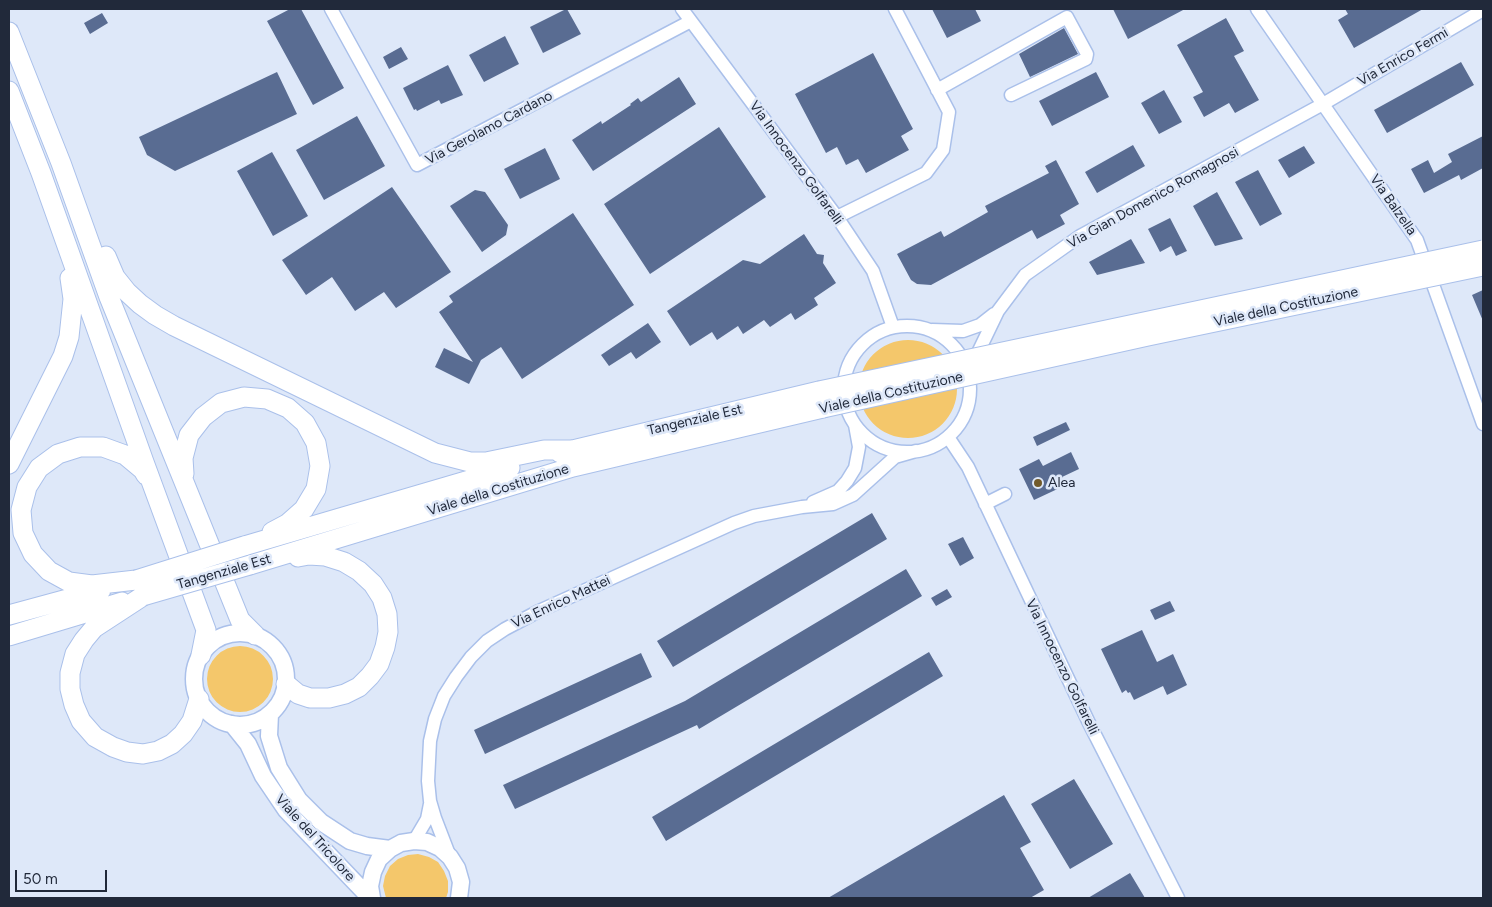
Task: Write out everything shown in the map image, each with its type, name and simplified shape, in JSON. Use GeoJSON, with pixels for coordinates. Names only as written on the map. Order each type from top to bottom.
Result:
{"type":"FeatureCollection","features":[{"type":"Feature","properties":{"kind":"highway"},"geometry":{"type":"LineString","coordinates":[[9,32],[61,163],[109,297],[185,480],[240,620],[255,635]]}},
{"type":"Feature","properties":{"kind":"highway"},"geometry":{"type":"LineString","coordinates":[[9,91],[41,173],[206,630],[201,655]]}},
{"type":"Feature","properties":{"kind":"highway"},"geometry":{"type":"LineString","coordinates":[[61,163],[84,199],[116,277],[140,304],[174,326],[434,453],[470,462],[486,462],[544,450],[571,450]]}},
{"type":"Feature","properties":{"kind":"highway"},"geometry":{"type":"LineString","coordinates":[[9,464],[63,356],[72,318],[71,280],[51,216],[41,173]]}},
{"type":"Feature","properties":{"kind":"highway","name":"Viale della Costituzione"},"geometry":{"type":"LineString","coordinates":[[305,548],[574,467],[821,399],[1483,250]]}},
{"type":"Feature","properties":{"kind":"highway","name":"Viale della Costituzione"},"geometry":{"type":"LineString","coordinates":[[821,399],[1148,336],[1483,266]]}},
{"type":"Feature","properties":{"kind":"highway"},"geometry":{"type":"LineString","coordinates":[[9,636],[139,588],[244,546],[287,524],[304,508],[316,488],[320,466],[316,443],[305,423],[288,408],[267,399],[244,397],[222,404],[203,417],[190,436],[183,458],[185,480]]}},
{"type":"Feature","properties":{"kind":"highway","name":"Tangenziale Est"},"geometry":{"type":"LineString","coordinates":[[571,450],[821,399]]}},
{"type":"Feature","properties":{"kind":"highway"},"geometry":{"type":"LineString","coordinates":[[139,588],[69,582],[49,571],[33,554],[23,533],[21,510],[27,487],[39,468],[58,454],[80,447],[103,447],[125,455],[143,470],[155,489]]}},
{"type":"Feature","properties":{"kind":"highway","name":"Viale della Costituzione"},"geometry":{"type":"LineString","coordinates":[[244,546],[571,450]]}},
{"type":"Feature","properties":{"kind":"highway","name":"Tangenziale Est"},"geometry":{"type":"LineString","coordinates":[[139,588],[250,565],[305,548]]}},
{"type":"Feature","properties":{"kind":"highway"},"geometry":{"type":"LineString","coordinates":[[250,565],[309,555],[325,556],[344,562],[359,571],[373,584],[382,598],[387,614],[388,632],[379,664],[359,686],[345,694],[329,698],[310,698],[298,694],[286,684]]}},
{"type":"Feature","properties":{"kind":"highway"},"geometry":{"type":"LineString","coordinates":[[9,615],[139,588]]}},
{"type":"Feature","properties":{"kind":"highway"},"geometry":{"type":"LineString","coordinates":[[139,588],[94,628],[75,654],[70,672],[70,689],[74,705],[82,721],[95,737],[113,747],[127,752],[143,754],[158,751],[172,744],[183,734],[192,721],[199,699]]}},
{"type":"Feature","properties":{"kind":"main road"},"geometry":{"type":"LineString","coordinates":[[240,633],[255,635],[268,643],[279,654],[285,668],[286,684],[280,700],[270,714],[258,721],[245,725],[232,724],[218,719],[207,711],[199,699],[195,684],[195,669],[201,655],[211,643],[224,636],[240,633]]}},
{"type":"Feature","properties":{"kind":"main road","name":"Viale del Tricolore"},"geometry":{"type":"LineString","coordinates":[[270,714],[269,736],[279,768],[300,800],[321,822],[350,841],[367,846],[390,849]]}},
{"type":"Feature","properties":{"kind":"main road","name":"Viale del Tricolore"},"geometry":{"type":"LineString","coordinates":[[232,724],[248,744],[263,776],[286,810],[371,898]]}},
{"type":"Feature","properties":{"kind":"main road"},"geometry":{"type":"LineString","coordinates":[[371,898],[372,872],[380,859],[390,849],[402,843],[414,841],[427,842],[440,848],[450,856],[457,868],[461,882],[460,897]]}},
{"type":"Feature","properties":{"kind":"street","name":"Via Gerolamo Cardano"},"geometry":{"type":"LineString","coordinates":[[331,9],[418,165],[691,21]]}},
{"type":"Feature","properties":{"kind":"street","name":"Via Innocenzo Golfarelli"},"geometry":{"type":"LineString","coordinates":[[682,9],[837,217],[873,271],[892,327]]}},
{"type":"Feature","properties":{"kind":"street"},"geometry":{"type":"LineString","coordinates":[[837,217],[926,173],[943,150],[949,112],[894,9]]}},
{"type":"Feature","properties":{"kind":"street","name":"Via Balzella"},"geometry":{"type":"LineString","coordinates":[[1257,9],[1417,240],[1483,424]]}},
{"type":"Feature","properties":{"kind":"street","name":"Via Enrico Fermi"},"geometry":{"type":"LineString","coordinates":[[1323,104],[1483,10]]}},
{"type":"Feature","properties":{"kind":"street"},"geometry":{"type":"LineString","coordinates":[[937,90],[1068,17],[1087,54],[1086,59],[1011,95]]}},
{"type":"Feature","properties":{"kind":"street","name":"Via Gian Domenico Romagnosi"},"geometry":{"type":"LineString","coordinates":[[968,374],[998,310],[1025,275],[1080,236],[1323,104]]}},
{"type":"Feature","properties":{"kind":"street","name":"Via Gian Domenico Romagnosi"},"geometry":{"type":"LineString","coordinates":[[931,330],[963,331],[980,325],[998,310]]}},
{"type":"Feature","properties":{"kind":"street"},"geometry":{"type":"LineString","coordinates":[[912,326],[931,330],[948,341],[961,356],[968,374],[970,391],[967,408],[960,424],[948,437],[928,448],[916,451],[899,451],[882,447],[867,438],[855,425],[847,410],[844,392],[845,375],[848,366],[862,344],[876,334],[892,327],[912,326]]}},
{"type":"Feature","properties":{"kind":"street","name":"Via Enrico Mattei"},"geometry":{"type":"LineString","coordinates":[[802,507],[838,491],[847,481],[855,468],[858,458],[859,447],[855,425]]}},
{"type":"Feature","properties":{"kind":"street","name":"Via Innocenzo Golfarelli"},"geometry":{"type":"LineString","coordinates":[[948,437],[968,467],[1089,723],[1178,898]]}},
{"type":"Feature","properties":{"kind":"street","name":"Via Enrico Mattei"},"geometry":{"type":"LineString","coordinates":[[430,801],[428,761],[435,719],[444,696],[456,676],[487,641],[539,610],[734,523],[754,516],[802,507],[833,504],[853,495],[895,457],[916,451]]}},
{"type":"Feature","properties":{"kind":"street"},"geometry":{"type":"LineString","coordinates":[[984,504],[1005,494]]}},
{"type":"Feature","properties":{"kind":"street"},"geometry":{"type":"LineString","coordinates":[[414,841],[427,818],[430,801]]}},
{"type":"Feature","properties":{"kind":"street"},"geometry":{"type":"LineString","coordinates":[[430,801],[434,818],[450,856]]}},
{"type":"Feature","properties":{"kind":"shaded area"},"geometry":{"type":"Polygon","coordinates":[[[908,340],[927,344],[943,354],[953,370],[957,389],[953,408],[943,424],[927,434],[908,438],[889,434],[873,424],[863,408],[859,389],[863,370],[873,354],[889,344],[908,340]]]}},
{"type":"Feature","properties":{"kind":"shaded area"},"geometry":{"type":"Polygon","coordinates":[[[240,646],[253,648],[263,656],[271,666],[273,679],[271,692],[263,702],[253,710],[240,712],[227,710],[217,702],[209,692],[207,679],[209,666],[217,656],[227,648],[240,646]]]}},
{"type":"Feature","properties":{"kind":"shaded area"},"geometry":{"type":"Polygon","coordinates":[[[418,854],[438,862],[444,871],[448,881],[446,898],[386,898],[383,886],[390,866],[398,859],[418,854]]]}},
{"type":"Feature","properties":{"kind":"building"},"geometry":{"type":"Polygon","coordinates":[[[290,9],[301,9],[344,88],[313,105],[267,21],[290,9]]]}},
{"type":"Feature","properties":{"kind":"building"},"geometry":{"type":"Polygon","coordinates":[[[566,9],[581,34],[543,53],[530,27],[566,9]]]}},
{"type":"Feature","properties":{"kind":"building"},"geometry":{"type":"Polygon","coordinates":[[[932,9],[975,9],[981,21],[947,38],[932,9]]]}},
{"type":"Feature","properties":{"kind":"building"},"geometry":{"type":"Polygon","coordinates":[[[1113,9],[1185,9],[1128,39],[1113,9]]]}},
{"type":"Feature","properties":{"kind":"building"},"geometry":{"type":"Polygon","coordinates":[[[1345,9],[1423,9],[1354,48],[1338,20],[1348,14],[1345,9]]]}},
{"type":"Feature","properties":{"kind":"building"},"geometry":{"type":"Polygon","coordinates":[[[102,13],[108,23],[90,34],[84,23],[102,13]]]}},
{"type":"Feature","properties":{"kind":"building"},"geometry":{"type":"Polygon","coordinates":[[[1226,18],[1244,51],[1234,56],[1259,100],[1235,113],[1229,103],[1204,117],[1193,97],[1203,92],[1177,45],[1226,18]]]}},
{"type":"Feature","properties":{"kind":"building"},"geometry":{"type":"Polygon","coordinates":[[[1064,28],[1078,54],[1030,77],[1019,54],[1064,28]]]}},
{"type":"Feature","properties":{"kind":"building"},"geometry":{"type":"Polygon","coordinates":[[[505,36],[519,64],[484,82],[469,55],[505,36]]]}},
{"type":"Feature","properties":{"kind":"building"},"geometry":{"type":"Polygon","coordinates":[[[401,47],[408,59],[389,69],[383,57],[401,47]]]}},
{"type":"Feature","properties":{"kind":"building"},"geometry":{"type":"Polygon","coordinates":[[[873,53],[913,129],[901,136],[909,150],[866,173],[858,159],[846,165],[837,147],[826,153],[795,94],[873,53]]]}},
{"type":"Feature","properties":{"kind":"building"},"geometry":{"type":"Polygon","coordinates":[[[1461,62],[1474,85],[1387,133],[1374,110],[1461,62]]]}},
{"type":"Feature","properties":{"kind":"building"},"geometry":{"type":"Polygon","coordinates":[[[448,65],[463,95],[441,104],[439,100],[417,111],[416,109],[414,110],[403,88],[448,65]]]}},
{"type":"Feature","properties":{"kind":"building"},"geometry":{"type":"Polygon","coordinates":[[[277,72],[297,114],[175,171],[147,155],[139,137],[277,72]]]}},
{"type":"Feature","properties":{"kind":"building"},"geometry":{"type":"Polygon","coordinates":[[[1096,72],[1109,97],[1052,126],[1039,101],[1096,72]]]}},
{"type":"Feature","properties":{"kind":"building"},"geometry":{"type":"Polygon","coordinates":[[[679,77],[696,104],[593,171],[572,140],[601,121],[602,124],[631,105],[638,98],[641,102],[679,77]]]}},
{"type":"Feature","properties":{"kind":"building"},"geometry":{"type":"Polygon","coordinates":[[[1164,90],[1182,122],[1159,134],[1141,103],[1164,90]]]}},
{"type":"Feature","properties":{"kind":"building"},"geometry":{"type":"Polygon","coordinates":[[[357,116],[385,166],[324,200],[296,150],[357,116]]]}},
{"type":"Feature","properties":{"kind":"building"},"geometry":{"type":"Polygon","coordinates":[[[719,127],[766,197],[650,274],[604,204],[719,127]]]}},
{"type":"Feature","properties":{"kind":"building"},"geometry":{"type":"Polygon","coordinates":[[[1483,136],[1483,168],[1461,180],[1459,175],[1424,193],[1411,169],[1428,160],[1434,173],[1452,162],[1448,154],[1483,136]]]}},
{"type":"Feature","properties":{"kind":"building"},"geometry":{"type":"Polygon","coordinates":[[[1133,145],[1145,166],[1097,193],[1085,172],[1133,145]]]}},
{"type":"Feature","properties":{"kind":"building"},"geometry":{"type":"Polygon","coordinates":[[[1304,146],[1315,163],[1289,178],[1278,160],[1304,146]]]}},
{"type":"Feature","properties":{"kind":"building"},"geometry":{"type":"Polygon","coordinates":[[[545,148],[560,179],[520,199],[504,169],[545,148]]]}},
{"type":"Feature","properties":{"kind":"building"},"geometry":{"type":"Polygon","coordinates":[[[272,152],[308,216],[273,236],[237,171],[272,152]]]}},
{"type":"Feature","properties":{"kind":"building"},"geometry":{"type":"Polygon","coordinates":[[[1056,160],[1079,204],[1060,215],[1065,224],[1037,239],[1032,230],[931,285],[917,284],[911,280],[897,254],[941,231],[944,237],[988,212],[985,206],[1049,173],[1045,166],[1056,160]]]}},
{"type":"Feature","properties":{"kind":"building"},"geometry":{"type":"Polygon","coordinates":[[[1258,170],[1282,214],[1260,226],[1235,182],[1258,170]]]}},
{"type":"Feature","properties":{"kind":"building"},"geometry":{"type":"Polygon","coordinates":[[[392,187],[451,272],[396,308],[384,292],[355,311],[332,277],[306,295],[282,260],[392,187]]]}},
{"type":"Feature","properties":{"kind":"building"},"geometry":{"type":"Polygon","coordinates":[[[475,190],[485,192],[508,225],[506,235],[482,252],[450,206],[475,190]]]}},
{"type":"Feature","properties":{"kind":"building"},"geometry":{"type":"Polygon","coordinates":[[[1217,192],[1243,239],[1215,246],[1193,206],[1217,192]]]}},
{"type":"Feature","properties":{"kind":"building"},"geometry":{"type":"Polygon","coordinates":[[[573,213],[634,305],[522,379],[501,347],[481,360],[469,384],[435,367],[444,348],[473,362],[439,312],[453,302],[449,296],[573,213]]]}},
{"type":"Feature","properties":{"kind":"building"},"geometry":{"type":"Polygon","coordinates":[[[1170,218],[1187,251],[1176,256],[1171,246],[1160,252],[1148,229],[1170,218]]]}},
{"type":"Feature","properties":{"kind":"building"},"geometry":{"type":"Polygon","coordinates":[[[804,234],[817,254],[824,255],[823,263],[836,283],[814,298],[818,305],[795,320],[791,313],[770,327],[764,320],[743,334],[738,326],[717,340],[712,332],[690,346],[667,311],[743,260],[760,264],[804,234]]]}},
{"type":"Feature","properties":{"kind":"building"},"geometry":{"type":"Polygon","coordinates":[[[1131,239],[1145,263],[1097,275],[1089,262],[1131,239]]]}},
{"type":"Feature","properties":{"kind":"building"},"geometry":{"type":"Polygon","coordinates":[[[1483,290],[1483,321],[1472,295],[1483,290]]]}},
{"type":"Feature","properties":{"kind":"building"},"geometry":{"type":"Polygon","coordinates":[[[648,323],[661,342],[636,359],[631,352],[609,366],[601,355],[648,323]]]}},
{"type":"Feature","properties":{"kind":"building"},"geometry":{"type":"Polygon","coordinates":[[[1066,422],[1070,430],[1037,446],[1033,437],[1066,422]]]}},
{"type":"Feature","properties":{"kind":"building"},"geometry":{"type":"Polygon","coordinates":[[[1071,452],[1079,469],[1062,477],[1066,485],[1034,500],[1019,469],[1039,459],[1043,466],[1071,452]]]}},
{"type":"Feature","properties":{"kind":"building"},"geometry":{"type":"Polygon","coordinates":[[[872,513],[887,539],[673,667],[657,641],[872,513]]]}},
{"type":"Feature","properties":{"kind":"building"},"geometry":{"type":"Polygon","coordinates":[[[963,537],[974,558],[960,566],[948,544],[963,537]]]}},
{"type":"Feature","properties":{"kind":"building"},"geometry":{"type":"Polygon","coordinates":[[[906,569],[922,596],[699,729],[697,725],[515,809],[503,785],[685,701],[906,569]]]}},
{"type":"Feature","properties":{"kind":"building"},"geometry":{"type":"Polygon","coordinates":[[[947,589],[952,597],[936,606],[931,598],[947,589]]]}},
{"type":"Feature","properties":{"kind":"building"},"geometry":{"type":"Polygon","coordinates":[[[1170,601],[1175,611],[1155,620],[1150,610],[1170,601]]]}},
{"type":"Feature","properties":{"kind":"building"},"geometry":{"type":"Polygon","coordinates":[[[1142,630],[1157,662],[1173,654],[1187,685],[1167,695],[1163,686],[1134,700],[1130,692],[1128,693],[1126,690],[1122,693],[1101,649],[1142,630]]]}},
{"type":"Feature","properties":{"kind":"building"},"geometry":{"type":"Polygon","coordinates":[[[929,652],[943,676],[666,841],[652,817],[929,652]]]}},
{"type":"Feature","properties":{"kind":"building"},"geometry":{"type":"Polygon","coordinates":[[[641,653],[652,677],[485,754],[474,730],[641,653]]]}},
{"type":"Feature","properties":{"kind":"building"},"geometry":{"type":"Polygon","coordinates":[[[1074,779],[1113,844],[1070,869],[1031,804],[1074,779]]]}},
{"type":"Feature","properties":{"kind":"building"},"geometry":{"type":"Polygon","coordinates":[[[1004,795],[1031,842],[1020,848],[1044,890],[1030,898],[828,898],[1004,795]]]}},
{"type":"Feature","properties":{"kind":"building"},"geometry":{"type":"Polygon","coordinates":[[[1130,873],[1145,898],[1088,898],[1130,873]]]}},
{"type":"Feature","properties":{"kind":"place","name":"Alea"},"geometry":{"type":"Point","coordinates":[1038,483]}}]}
